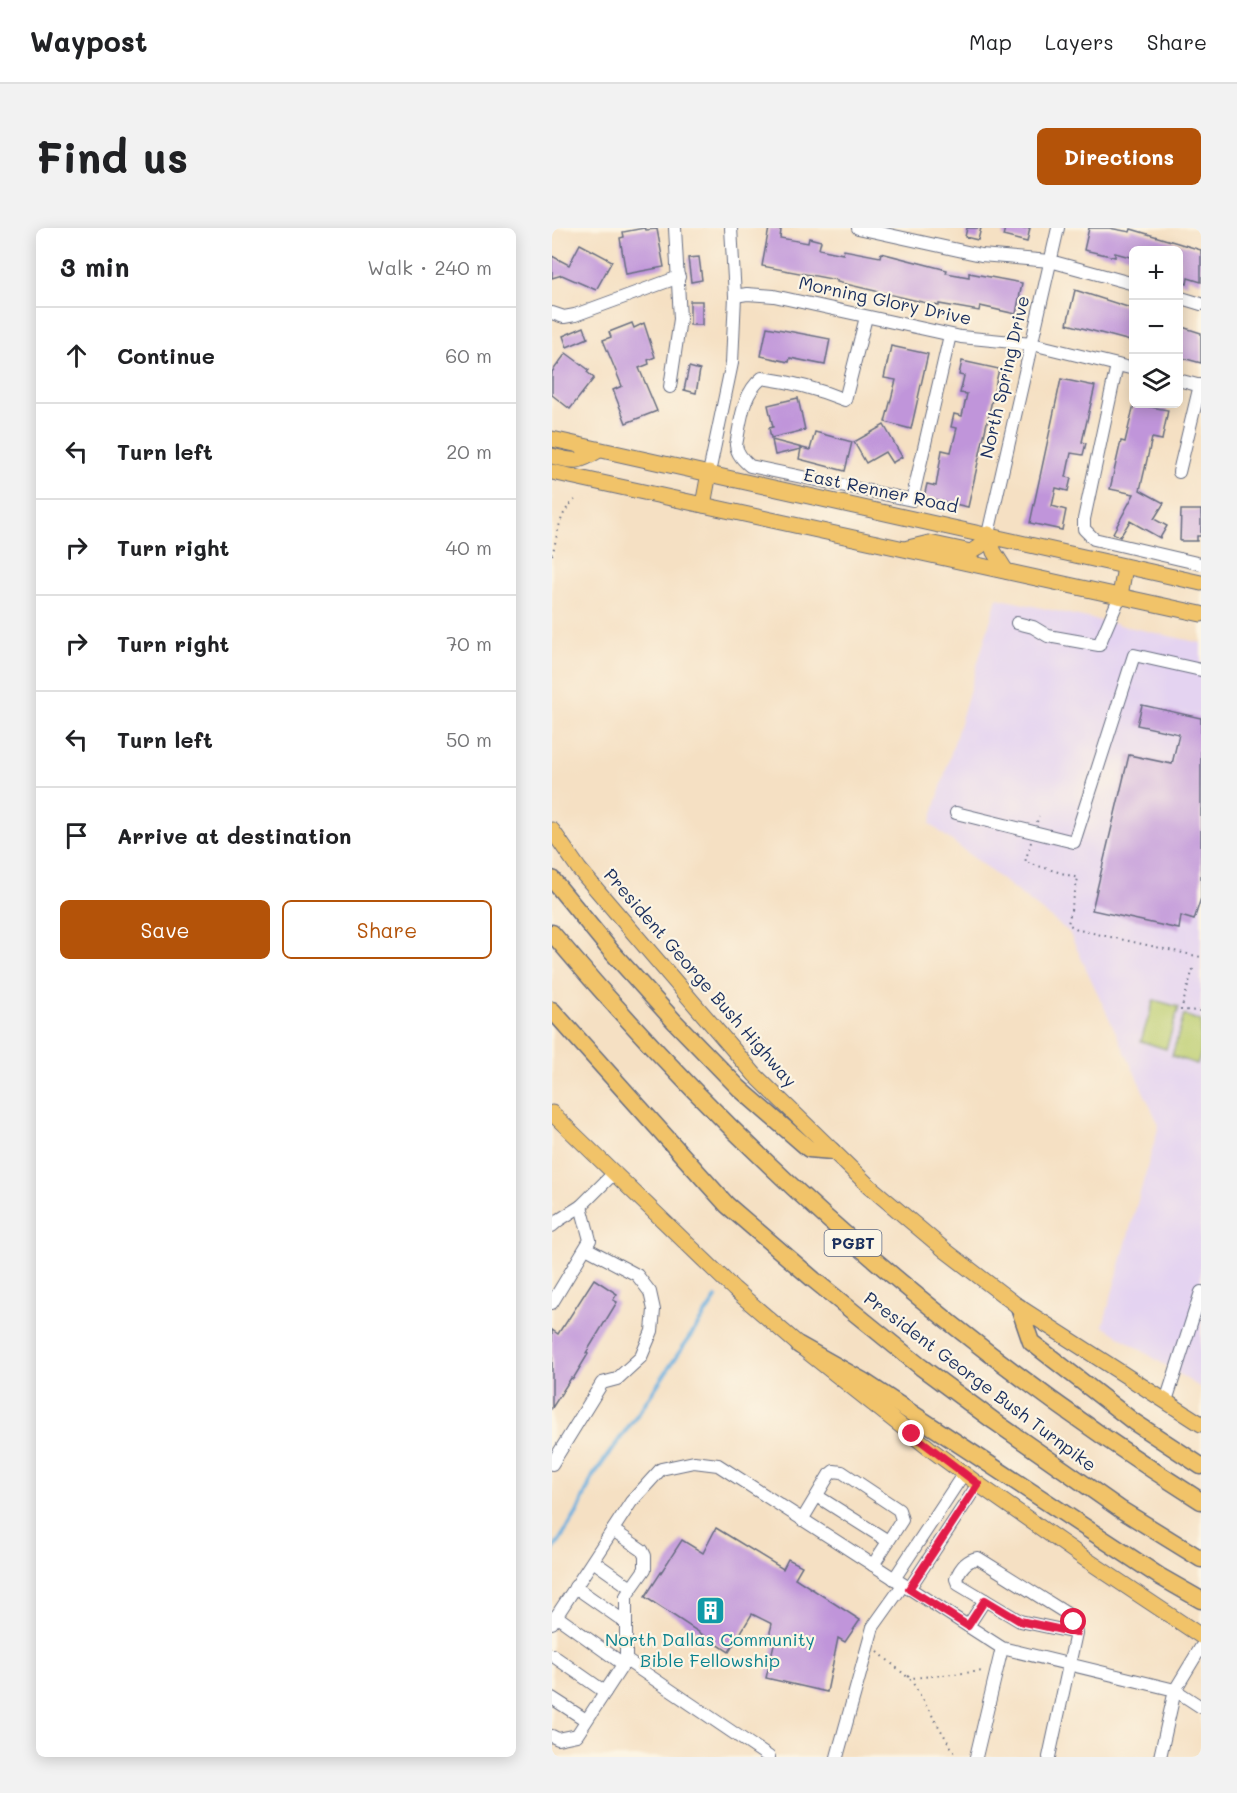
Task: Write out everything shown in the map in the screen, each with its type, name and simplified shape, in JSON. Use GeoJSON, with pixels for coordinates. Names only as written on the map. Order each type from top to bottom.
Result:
{"type":"FeatureCollection","features":[{"type":"Feature","properties":{"kind":"highway"},"geometry":{"type":"LineString","coordinates":[[552,879],[611,951],[739,1088],[809,1149],[832,1151]]}},
{"type":"Feature","properties":{"kind":"highway","name":"President George Bush Turnpike"},"geometry":{"type":"LineString","coordinates":[[552,933],[635,1029],[693,1090],[783,1179],[845,1236],[941,1317],[1008,1369],[1111,1442],[1201,1501]]}},
{"type":"Feature","properties":{"kind":"highway","name":"President George Bush Turnpike"},"geometry":{"type":"LineString","coordinates":[[552,1010],[727,1205],[814,1280],[921,1367],[994,1421],[1120,1509],[1201,1559]]}},
{"type":"Feature","properties":{"kind":"highway"},"geometry":{"type":"LineString","coordinates":[[1019,1306],[1030,1342],[1127,1417],[1201,1466]]}},
{"type":"Feature","properties":{"kind":"highway"},"geometry":{"type":"LineString","coordinates":[[799,1345],[863,1381],[1159,1576],[1201,1600]]}},
{"type":"Feature","properties":{"kind":"main road","name":"East Renner Road"},"geometry":{"type":"LineString","coordinates":[[552,439],[1201,583]]}},
{"type":"Feature","properties":{"kind":"main road"},"geometry":{"type":"LineString","coordinates":[[552,456],[576,461],[583,460],[599,450]]}},
{"type":"Feature","properties":{"kind":"main road"},"geometry":{"type":"LineString","coordinates":[[552,472],[1201,614]]}},
{"type":"Feature","properties":{"kind":"main road"},"geometry":{"type":"LineString","coordinates":[[703,505],[709,473]]}},
{"type":"Feature","properties":{"kind":"main road"},"geometry":{"type":"LineString","coordinates":[[905,549],[929,543],[971,552],[980,546],[988,534]]}},
{"type":"Feature","properties":{"kind":"main road"},"geometry":{"type":"LineString","coordinates":[[988,534],[994,552],[1006,571]]}},
{"type":"Feature","properties":{"kind":"main road"},"geometry":{"type":"LineString","coordinates":[[1120,596],[1125,567]]}},
{"type":"Feature","properties":{"kind":"main road","name":"President George Bush Highway"},"geometry":{"type":"LineString","coordinates":[[552,830],[579,869],[755,1075],[832,1151],[914,1225],[1019,1306],[1201,1424]]}},
{"type":"Feature","properties":{"kind":"main road"},"geometry":{"type":"LineString","coordinates":[[552,1113],[734,1289],[799,1345],[928,1448],[1084,1558],[1201,1636]]}},
{"type":"Feature","properties":{"kind":"street"},"geometry":{"type":"LineString","coordinates":[[670,387],[680,319],[675,228]]}},
{"type":"Feature","properties":{"kind":"street"},"geometry":{"type":"LineString","coordinates":[[709,473],[732,363],[735,296],[731,228]]}},
{"type":"Feature","properties":{"kind":"street"},"geometry":{"type":"LineString","coordinates":[[858,228],[981,255],[1050,261],[1129,283]]}},
{"type":"Feature","properties":{"kind":"street","name":"North Spring Drive"},"geometry":{"type":"LineString","coordinates":[[988,534],[1058,228]]}},
{"type":"Feature","properties":{"kind":"street"},"geometry":{"type":"LineString","coordinates":[[552,313],[564,317],[575,315],[679,278]]}},
{"type":"Feature","properties":{"kind":"street","name":"Morning Glory Drive"},"geometry":{"type":"LineString","coordinates":[[735,296],[747,294],[774,296],[950,335],[1032,344],[1129,368]]}},
{"type":"Feature","properties":{"kind":"street"},"geometry":{"type":"LineString","coordinates":[[1183,298],[1201,304]]}},
{"type":"Feature","properties":{"kind":"street"},"geometry":{"type":"LineString","coordinates":[[866,316],[845,400],[823,391],[762,378],[753,385],[748,394],[736,445],[737,451],[750,466],[912,500],[950,335]]}},
{"type":"Feature","properties":{"kind":"street"},"geometry":{"type":"LineString","coordinates":[[1117,365],[1084,519],[1084,529],[1094,539],[1201,564]]}},
{"type":"Feature","properties":{"kind":"street"},"geometry":{"type":"LineString","coordinates":[[1179,472],[1201,386],[1183,381]]}},
{"type":"Feature","properties":{"kind":"street"},"geometry":{"type":"LineString","coordinates":[[1017,623],[1033,627],[1048,636],[1099,645],[1120,596]]}},
{"type":"Feature","properties":{"kind":"street"},"geometry":{"type":"LineString","coordinates":[[956,813],[1074,842],[1134,654],[1201,670]]}},
{"type":"Feature","properties":{"kind":"street"},"geometry":{"type":"LineString","coordinates":[[552,1226],[581,1206],[614,1173]]}},
{"type":"Feature","properties":{"kind":"street"},"geometry":{"type":"LineString","coordinates":[[552,1303],[590,1240],[581,1206]]}},
{"type":"Feature","properties":{"kind":"street"},"geometry":{"type":"LineString","coordinates":[[552,1464],[602,1383],[617,1379],[641,1357],[652,1331],[654,1310],[650,1292],[637,1275],[586,1248]]}},
{"type":"Feature","properties":{"kind":"street"},"geometry":{"type":"LineString","coordinates":[[1166,1401],[1201,1292]]}},
{"type":"Feature","properties":{"kind":"street"},"geometry":{"type":"LineString","coordinates":[[769,1757],[624,1662],[554,1620],[631,1502],[661,1469],[694,1461],[718,1465],[1002,1648],[1175,1690],[1201,1707]]}},
{"type":"Feature","properties":{"kind":"street"},"geometry":{"type":"LineString","coordinates":[[802,1520],[829,1475],[834,1471],[842,1472],[899,1510],[902,1520],[873,1565]]}},
{"type":"Feature","properties":{"kind":"street"},"geometry":{"type":"LineString","coordinates":[[902,1584],[964,1473]]}},
{"type":"Feature","properties":{"kind":"street"},"geometry":{"type":"LineString","coordinates":[[837,1757],[873,1627],[902,1584],[978,1484]]}},
{"type":"Feature","properties":{"kind":"street"},"geometry":{"type":"LineString","coordinates":[[817,1496],[888,1541]]}},
{"type":"Feature","properties":{"kind":"street"},"geometry":{"type":"LineString","coordinates":[[552,1736],[558,1739],[577,1735],[624,1662],[626,1596],[645,1569],[645,1556],[642,1550],[613,1530]]}},
{"type":"Feature","properties":{"kind":"street"},"geometry":{"type":"LineString","coordinates":[[1049,1757],[1076,1633],[1074,1622],[1068,1615],[983,1560],[973,1559],[964,1564],[956,1579],[958,1584],[1020,1621],[1076,1633]]}},
{"type":"Feature","properties":{"kind":"street"},"geometry":{"type":"LineString","coordinates":[[593,1561],[631,1588]]}},
{"type":"Feature","properties":{"kind":"street"},"geometry":{"type":"LineString","coordinates":[[575,1587],[625,1622]]}},
{"type":"Feature","properties":{"kind":"street"},"geometry":{"type":"LineString","coordinates":[[968,1626],[985,1600]]}},
{"type":"Feature","properties":{"kind":"street"},"geometry":{"type":"LineString","coordinates":[[1160,1757],[1175,1690],[1201,1647]]}},
{"type":"Feature","properties":{"kind":"street"},"geometry":{"type":"LineString","coordinates":[[976,1757],[1002,1648]]}},
{"type":"Feature","properties":{"kind":"street"},"geometry":{"type":"LineString","coordinates":[[552,1655],[605,1692]]}},
{"type":"Feature","properties":{"kind":"street"},"geometry":{"type":"LineString","coordinates":[[552,1698],[586,1720]]}},
{"type":"Feature","properties":{"kind":"path"},"geometry":{"type":"LineString","coordinates":[[552,555],[562,517],[568,506],[575,500]]}},
{"type":"Feature","properties":{"kind":"path"},"geometry":{"type":"LineString","coordinates":[[1039,816],[1025,862],[1078,878],[1068,924],[1079,930],[1201,957]]}},
{"type":"Feature","properties":{"kind":"path"},"geometry":{"type":"LineString","coordinates":[[1193,969],[1181,1010],[1201,1011]]}},
{"type":"Feature","properties":{"kind":"path"},"geometry":{"type":"LineString","coordinates":[[878,1652],[908,1676],[909,1680],[990,1671]]}},
{"type":"Feature","properties":{"kind":"path"},"geometry":{"type":"LineString","coordinates":[[912,1679],[957,1757]]}},
{"type":"Feature","properties":{"kind":"shaded area"},"geometry":{"type":"Polygon","coordinates":[[[997,598],[1201,643],[1201,1388],[1103,1326],[1159,1125],[1069,932],[930,824],[997,598]]]}},
{"type":"Feature","properties":{"kind":"green space"},"geometry":{"type":"Polygon","coordinates":[[[1154,1000],[1179,1007],[1166,1049],[1141,1041],[1154,1000]]]}},
{"type":"Feature","properties":{"kind":"green space"},"geometry":{"type":"Polygon","coordinates":[[[1184,1015],[1201,1021],[1201,1053],[1197,1064],[1172,1056],[1184,1015]]]}},
{"type":"Feature","properties":{"kind":"building"},"geometry":{"type":"Polygon","coordinates":[[[644,228],[646,230],[657,229],[664,267],[626,274],[620,238],[624,237],[623,232],[644,228]]]}},
{"type":"Feature","properties":{"kind":"building"},"geometry":{"type":"Polygon","coordinates":[[[769,228],[781,230],[780,238],[808,243],[809,238],[821,241],[819,249],[843,254],[844,250],[880,257],[881,253],[947,270],[946,273],[969,277],[969,273],[1022,283],[1016,314],[980,306],[979,311],[939,304],[939,306],[837,282],[837,280],[762,266],[769,228]]]}},
{"type":"Feature","properties":{"kind":"building"},"geometry":{"type":"Polygon","coordinates":[[[967,228],[981,228],[978,240],[965,237],[967,228]]]}},
{"type":"Feature","properties":{"kind":"building"},"geometry":{"type":"Polygon","coordinates":[[[1005,228],[1030,228],[1027,242],[1003,236],[1005,228]]]}},
{"type":"Feature","properties":{"kind":"building"},"geometry":{"type":"Polygon","coordinates":[[[1089,228],[1109,228],[1130,232],[1131,229],[1201,250],[1201,282],[1188,278],[1187,284],[1183,282],[1183,246],[1129,246],[1129,257],[1115,253],[1115,257],[1084,250],[1089,228]]]}},
{"type":"Feature","properties":{"kind":"building"},"geometry":{"type":"Polygon","coordinates":[[[580,244],[612,261],[596,290],[562,275],[552,278],[552,256],[569,265],[580,244]]]}},
{"type":"Feature","properties":{"kind":"building"},"geometry":{"type":"Polygon","coordinates":[[[699,257],[702,280],[691,282],[688,258],[699,257]]]}},
{"type":"Feature","properties":{"kind":"building"},"geometry":{"type":"Polygon","coordinates":[[[1075,290],[1129,307],[1129,341],[1067,324],[1075,290]]]}},
{"type":"Feature","properties":{"kind":"building"},"geometry":{"type":"Polygon","coordinates":[[[690,301],[702,301],[702,325],[690,325],[690,301]]]}},
{"type":"Feature","properties":{"kind":"building"},"geometry":{"type":"Polygon","coordinates":[[[632,323],[634,328],[644,323],[655,357],[648,360],[649,364],[639,368],[657,411],[626,423],[613,390],[622,386],[603,340],[611,337],[609,332],[632,323]]]}},
{"type":"Feature","properties":{"kind":"building"},"geometry":{"type":"Polygon","coordinates":[[[584,327],[588,338],[567,347],[563,336],[584,327]]]}},
{"type":"Feature","properties":{"kind":"building"},"geometry":{"type":"Polygon","coordinates":[[[767,327],[830,339],[825,365],[790,358],[789,362],[761,356],[767,327]]]}},
{"type":"Feature","properties":{"kind":"building"},"geometry":{"type":"Polygon","coordinates":[[[1183,327],[1201,333],[1201,363],[1183,358],[1183,327]]]}},
{"type":"Feature","properties":{"kind":"building"},"geometry":{"type":"Polygon","coordinates":[[[891,346],[928,354],[911,429],[885,422],[896,380],[884,378],[891,346]]]}},
{"type":"Feature","properties":{"kind":"building"},"geometry":{"type":"Polygon","coordinates":[[[566,353],[589,370],[587,372],[594,378],[570,409],[552,395],[552,372],[566,353]]]}},
{"type":"Feature","properties":{"kind":"building"},"geometry":{"type":"Polygon","coordinates":[[[962,361],[999,369],[968,507],[924,497],[927,484],[936,486],[942,450],[951,452],[957,428],[951,427],[954,414],[962,416],[967,394],[960,393],[964,376],[959,375],[962,361]]]}},
{"type":"Feature","properties":{"kind":"building"},"geometry":{"type":"Polygon","coordinates":[[[689,367],[700,370],[696,393],[684,390],[689,367]]]}},
{"type":"Feature","properties":{"kind":"building"},"geometry":{"type":"Polygon","coordinates":[[[1061,379],[1095,386],[1082,442],[1086,443],[1083,455],[1071,453],[1066,477],[1071,478],[1068,491],[1056,488],[1052,506],[1066,510],[1062,530],[1030,523],[1061,379]]]}},
{"type":"Feature","properties":{"kind":"building"},"geometry":{"type":"Polygon","coordinates":[[[798,398],[805,430],[771,438],[769,428],[773,427],[768,405],[798,398]]]}},
{"type":"Feature","properties":{"kind":"building"},"geometry":{"type":"Polygon","coordinates":[[[1133,408],[1168,410],[1162,440],[1152,438],[1140,490],[1164,503],[1154,519],[1167,526],[1160,538],[1130,521],[1120,537],[1113,533],[1134,494],[1110,489],[1121,441],[1125,442],[1133,408]]]}},
{"type":"Feature","properties":{"kind":"building"},"geometry":{"type":"Polygon","coordinates":[[[884,425],[902,457],[892,463],[885,452],[866,463],[854,442],[884,425]]]}},
{"type":"Feature","properties":{"kind":"building"},"geometry":{"type":"Polygon","coordinates":[[[815,432],[852,442],[845,471],[799,459],[801,449],[775,455],[772,440],[810,450],[815,432]]]}},
{"type":"Feature","properties":{"kind":"building"},"geometry":{"type":"Polygon","coordinates":[[[1181,510],[1201,510],[1201,536],[1197,536],[1197,541],[1180,541],[1181,510]]]}},
{"type":"Feature","properties":{"kind":"building"},"geometry":{"type":"Polygon","coordinates":[[[1142,705],[1201,718],[1201,898],[1194,920],[1181,916],[1179,929],[1092,910],[1129,755],[1172,764],[1179,734],[1137,725],[1142,705]]]}},
{"type":"Feature","properties":{"kind":"building"},"geometry":{"type":"Polygon","coordinates":[[[594,1279],[617,1294],[613,1300],[617,1302],[573,1379],[571,1378],[552,1408],[552,1330],[558,1334],[594,1279]]]}},
{"type":"Feature","properties":{"kind":"building","name":"North Dallas Community Bible Fellowship"},"geometry":{"type":"Polygon","coordinates":[[[716,1528],[783,1569],[788,1559],[802,1566],[795,1578],[860,1620],[845,1642],[838,1638],[827,1692],[766,1678],[775,1640],[768,1640],[772,1624],[752,1614],[729,1652],[645,1597],[682,1540],[703,1553],[716,1528]]]}},
{"type":"Feature","properties":{"kind":"waterway"},"geometry":{"type":"LineString","coordinates":[[552,1552],[577,1513],[593,1476],[716,1298]]}},
{"type":"Feature","properties":{"kind":"place","name":"North Dallas Community Bible Fellowship"},"geometry":{"type":"Point","coordinates":[710,1611]}},
{"type":"Feature","properties":{"kind":"route"},"geometry":{"type":"LineString","coordinates":[[912,1434],[978,1484],[909,1589],[968,1626],[985,1600],[1020,1621],[1076,1633],[1074,1622]]}}]}
